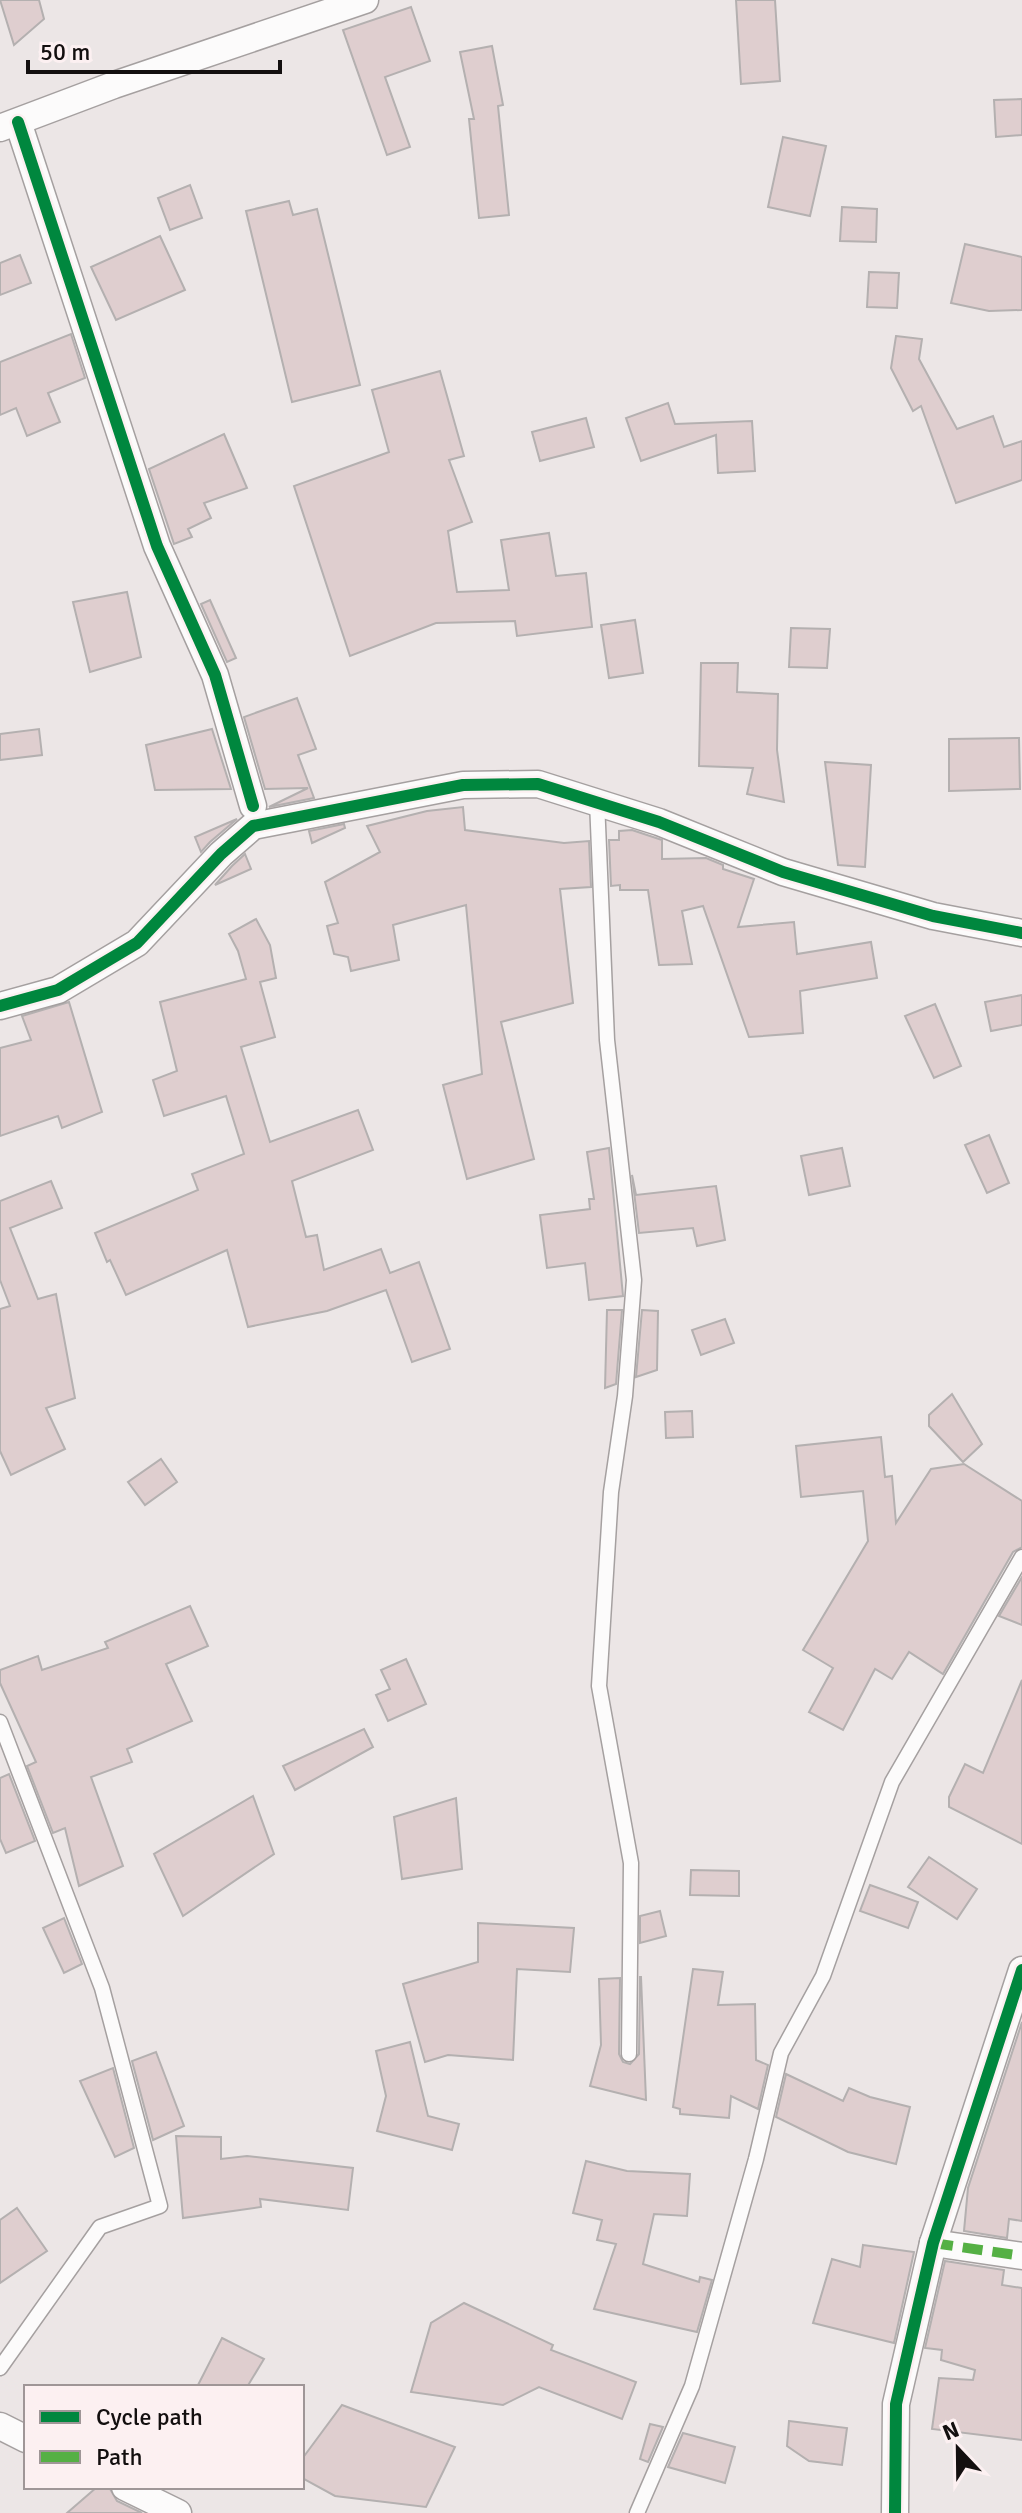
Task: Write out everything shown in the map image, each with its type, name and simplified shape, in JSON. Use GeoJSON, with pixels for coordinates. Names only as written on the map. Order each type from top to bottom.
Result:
{"type":"FeatureCollection","features":[{"type":"Feature","properties":{"kind":"street"},"geometry":{"type":"LineString","coordinates":[[253,806],[215,675],[157,546],[9,125],[114,85],[365,0]]}},
{"type":"Feature","properties":{"kind":"street"},"geometry":{"type":"LineString","coordinates":[[0,1006],[58,990],[137,943],[221,854],[253,826],[463,785],[538,784],[597,800],[796,876],[933,916],[1022,933]]}},
{"type":"Feature","properties":{"kind":"street"},"geometry":{"type":"LineString","coordinates":[[895,2513],[896,2404],[933,2243],[1022,1970]]}},
{"type":"Feature","properties":{"kind":"street"},"geometry":{"type":"LineString","coordinates":[[933,2243],[1022,2256]]}},
{"type":"Feature","properties":{"kind":"street"},"geometry":{"type":"LineString","coordinates":[[0,2426],[24,2438]]}},
{"type":"Feature","properties":{"kind":"street"},"geometry":{"type":"LineString","coordinates":[[129,2489],[178,2513]]}},
{"type":"Feature","properties":{"kind":"lane"},"geometry":{"type":"LineString","coordinates":[[597,800],[607,1040],[634,1280],[625,1396],[611,1492],[599,1686],[631,1863],[629,2054]]}},
{"type":"Feature","properties":{"kind":"lane"},"geometry":{"type":"LineString","coordinates":[[637,2513],[692,2386],[756,2159],[781,2053],[823,1976],[892,1782],[1022,1557]]}},
{"type":"Feature","properties":{"kind":"lane"},"geometry":{"type":"LineString","coordinates":[[0,1722],[102,1988],[160,2206],[100,2227],[0,2368]]}},
{"type":"Feature","properties":{"kind":"building"},"geometry":{"type":"Polygon","coordinates":[[[0,0],[39,0],[44,19],[14,45],[0,0]]]}},
{"type":"Feature","properties":{"kind":"building"},"geometry":{"type":"Polygon","coordinates":[[[736,0],[775,0],[780,81],[741,84],[736,0]]]}},
{"type":"Feature","properties":{"kind":"building"},"geometry":{"type":"Polygon","coordinates":[[[411,7],[430,61],[385,77],[410,147],[387,155],[343,30],[411,7]]]}},
{"type":"Feature","properties":{"kind":"building"},"geometry":{"type":"Polygon","coordinates":[[[492,46],[503,105],[498,106],[509,215],[479,218],[469,119],[474,119],[460,52],[492,46]]]}},
{"type":"Feature","properties":{"kind":"building"},"geometry":{"type":"Polygon","coordinates":[[[1022,99],[1022,135],[996,137],[994,100],[1022,99]]]}},
{"type":"Feature","properties":{"kind":"building"},"geometry":{"type":"Polygon","coordinates":[[[783,137],[826,146],[810,216],[768,207],[783,137]]]}},
{"type":"Feature","properties":{"kind":"building"},"geometry":{"type":"Polygon","coordinates":[[[190,185],[202,218],[170,230],[158,198],[190,185]]]}},
{"type":"Feature","properties":{"kind":"building"},"geometry":{"type":"Polygon","coordinates":[[[289,201],[293,215],[317,209],[360,385],[292,402],[246,211],[289,201]]]}},
{"type":"Feature","properties":{"kind":"building"},"geometry":{"type":"Polygon","coordinates":[[[842,207],[877,209],[876,242],[840,241],[842,207]]]}},
{"type":"Feature","properties":{"kind":"building"},"geometry":{"type":"Polygon","coordinates":[[[160,236],[185,290],[116,320],[91,267],[160,236]]]}},
{"type":"Feature","properties":{"kind":"building"},"geometry":{"type":"Polygon","coordinates":[[[965,244],[1022,257],[1022,310],[989,311],[951,303],[965,244]]]}},
{"type":"Feature","properties":{"kind":"building"},"geometry":{"type":"Polygon","coordinates":[[[20,255],[31,283],[0,295],[0,263],[20,255]]]}},
{"type":"Feature","properties":{"kind":"building"},"geometry":{"type":"Polygon","coordinates":[[[869,272],[899,273],[897,308],[867,307],[869,272]]]}},
{"type":"Feature","properties":{"kind":"building"},"geometry":{"type":"Polygon","coordinates":[[[71,334],[85,378],[48,393],[60,422],[27,436],[16,408],[0,415],[0,362],[71,334]]]}},
{"type":"Feature","properties":{"kind":"building"},"geometry":{"type":"Polygon","coordinates":[[[896,336],[922,339],[919,359],[957,429],[993,416],[1004,447],[1022,441],[1022,480],[956,503],[921,406],[913,411],[891,368],[896,336]]]}},
{"type":"Feature","properties":{"kind":"building"},"geometry":{"type":"Polygon","coordinates":[[[440,371],[464,456],[449,460],[472,522],[448,531],[457,592],[509,590],[501,540],[549,533],[556,576],[586,573],[592,627],[517,636],[515,621],[436,623],[350,656],[294,486],[389,452],[372,390],[440,371]]]}},
{"type":"Feature","properties":{"kind":"building"},"geometry":{"type":"Polygon","coordinates":[[[668,403],[675,424],[752,421],[755,471],[718,473],[716,435],[641,461],[626,418],[668,403]]]}},
{"type":"Feature","properties":{"kind":"building"},"geometry":{"type":"Polygon","coordinates":[[[586,418],[594,447],[540,461],[532,432],[586,418]]]}},
{"type":"Feature","properties":{"kind":"building"},"geometry":{"type":"Polygon","coordinates":[[[224,434],[247,488],[204,503],[211,518],[188,529],[192,537],[174,544],[149,469],[224,434]]]}},
{"type":"Feature","properties":{"kind":"building"},"geometry":{"type":"Polygon","coordinates":[[[127,592],[141,657],[90,672],[73,602],[127,592]]]}},
{"type":"Feature","properties":{"kind":"building"},"geometry":{"type":"Polygon","coordinates":[[[210,600],[236,658],[227,662],[201,604],[210,600]]]}},
{"type":"Feature","properties":{"kind":"building"},"geometry":{"type":"Polygon","coordinates":[[[635,620],[643,673],[609,678],[601,625],[635,620]]]}},
{"type":"Feature","properties":{"kind":"building"},"geometry":{"type":"Polygon","coordinates":[[[791,628],[830,629],[827,668],[789,667],[791,628]]]}},
{"type":"Feature","properties":{"kind":"building"},"geometry":{"type":"Polygon","coordinates":[[[701,663],[738,663],[737,692],[778,694],[777,750],[784,802],[747,794],[753,768],[699,766],[701,663]]]}},
{"type":"Feature","properties":{"kind":"building"},"geometry":{"type":"Polygon","coordinates":[[[297,698],[316,749],[298,755],[314,798],[269,807],[308,788],[265,789],[244,717],[297,698]]]}},
{"type":"Feature","properties":{"kind":"building"},"geometry":{"type":"Polygon","coordinates":[[[39,729],[42,755],[0,760],[0,734],[39,729]]]}},
{"type":"Feature","properties":{"kind":"building"},"geometry":{"type":"Polygon","coordinates":[[[212,729],[231,789],[155,790],[146,745],[212,729]]]}},
{"type":"Feature","properties":{"kind":"building"},"geometry":{"type":"Polygon","coordinates":[[[1019,738],[1020,789],[949,791],[949,739],[1019,738]]]}},
{"type":"Feature","properties":{"kind":"building"},"geometry":{"type":"Polygon","coordinates":[[[825,762],[871,765],[865,867],[838,865],[825,762]]]}},
{"type":"Feature","properties":{"kind":"building"},"geometry":{"type":"Polygon","coordinates":[[[463,807],[465,830],[564,843],[589,841],[591,887],[560,889],[573,1003],[501,1022],[534,1159],[467,1179],[443,1085],[482,1074],[466,905],[393,925],[399,960],[351,971],[348,957],[334,954],[327,926],[338,923],[325,882],[380,852],[367,826],[427,811],[463,807]]]}},
{"type":"Feature","properties":{"kind":"building"},"geometry":{"type":"Polygon","coordinates":[[[237,819],[210,842],[201,852],[195,837],[237,819]]]}},
{"type":"Feature","properties":{"kind":"building"},"geometry":{"type":"Polygon","coordinates":[[[344,824],[345,828],[312,843],[309,831],[344,824]]]}},
{"type":"Feature","properties":{"kind":"building"},"geometry":{"type":"Polygon","coordinates":[[[632,830],[662,840],[662,859],[706,858],[723,865],[723,869],[754,879],[738,927],[794,922],[797,954],[871,942],[877,978],[800,991],[803,1033],[749,1037],[703,906],[682,911],[692,964],[659,965],[648,890],[620,890],[620,885],[611,886],[609,840],[619,840],[619,831],[632,830]]]}},
{"type":"Feature","properties":{"kind":"building"},"geometry":{"type":"Polygon","coordinates":[[[245,854],[251,869],[215,885],[232,866],[245,854]]]}},
{"type":"Feature","properties":{"kind":"building"},"geometry":{"type":"Polygon","coordinates":[[[256,919],[270,945],[276,978],[260,982],[275,1037],[241,1047],[270,1142],[358,1110],[373,1150],[292,1181],[306,1237],[317,1235],[324,1270],[381,1249],[390,1273],[419,1262],[450,1349],[412,1362],[386,1290],[327,1311],[248,1327],[227,1250],[126,1295],[110,1260],[107,1262],[95,1233],[198,1190],[192,1174],[244,1154],[226,1096],[164,1116],[153,1080],[177,1071],[160,1002],[246,979],[238,951],[229,934],[256,919]]]}},
{"type":"Feature","properties":{"kind":"building"},"geometry":{"type":"Polygon","coordinates":[[[1022,995],[1022,1025],[991,1031],[985,1002],[1022,995]]]}},
{"type":"Feature","properties":{"kind":"building"},"geometry":{"type":"Polygon","coordinates":[[[69,1002],[102,1112],[62,1128],[58,1116],[0,1136],[0,1048],[31,1040],[22,1016],[69,1002]]]}},
{"type":"Feature","properties":{"kind":"building"},"geometry":{"type":"Polygon","coordinates":[[[935,1004],[961,1066],[934,1078],[905,1016],[935,1004]]]}},
{"type":"Feature","properties":{"kind":"building"},"geometry":{"type":"Polygon","coordinates":[[[989,1135],[1009,1183],[987,1193],[965,1145],[989,1135]]]}},
{"type":"Feature","properties":{"kind":"building"},"geometry":{"type":"Polygon","coordinates":[[[609,1148],[623,1296],[589,1300],[585,1263],[547,1268],[540,1215],[590,1209],[589,1199],[594,1199],[587,1152],[609,1148]]]}},
{"type":"Feature","properties":{"kind":"building"},"geometry":{"type":"Polygon","coordinates":[[[842,1148],[850,1186],[809,1195],[801,1156],[842,1148]]]}},
{"type":"Feature","properties":{"kind":"building"},"geometry":{"type":"Polygon","coordinates":[[[632,1175],[636,1195],[716,1186],[725,1240],[697,1246],[693,1228],[639,1233],[632,1175]]]}},
{"type":"Feature","properties":{"kind":"building"},"geometry":{"type":"Polygon","coordinates":[[[51,1181],[62,1208],[10,1228],[38,1299],[56,1294],[75,1398],[46,1408],[65,1449],[11,1475],[0,1451],[0,1309],[10,1306],[0,1280],[0,1201],[51,1181]]]}},
{"type":"Feature","properties":{"kind":"building"},"geometry":{"type":"Polygon","coordinates":[[[607,1310],[622,1310],[616,1384],[605,1388],[607,1310]]]}},
{"type":"Feature","properties":{"kind":"building"},"geometry":{"type":"Polygon","coordinates":[[[642,1310],[658,1311],[657,1370],[636,1377],[642,1310]]]}},
{"type":"Feature","properties":{"kind":"building"},"geometry":{"type":"Polygon","coordinates":[[[725,1319],[734,1343],[701,1355],[692,1330],[725,1319]]]}},
{"type":"Feature","properties":{"kind":"building"},"geometry":{"type":"Polygon","coordinates":[[[952,1394],[982,1444],[963,1462],[929,1426],[929,1415],[952,1394]]]}},
{"type":"Feature","properties":{"kind":"building"},"geometry":{"type":"Polygon","coordinates":[[[692,1411],[693,1437],[666,1438],[665,1412],[692,1411]]]}},
{"type":"Feature","properties":{"kind":"building"},"geometry":{"type":"Polygon","coordinates":[[[881,1437],[885,1477],[892,1476],[896,1523],[931,1469],[964,1464],[1022,1501],[1022,1547],[1013,1552],[943,1674],[909,1652],[892,1679],[875,1669],[843,1730],[809,1712],[833,1668],[803,1650],[868,1541],[863,1491],[801,1497],[796,1446],[881,1437]]]}},
{"type":"Feature","properties":{"kind":"building"},"geometry":{"type":"Polygon","coordinates":[[[161,1459],[177,1482],[145,1505],[128,1482],[161,1459]]]}},
{"type":"Feature","properties":{"kind":"building"},"geometry":{"type":"Polygon","coordinates":[[[1022,1577],[1022,1625],[999,1616],[1022,1577]]]}},
{"type":"Feature","properties":{"kind":"building"},"geometry":{"type":"Polygon","coordinates":[[[190,1606],[208,1646],[166,1664],[192,1721],[127,1749],[132,1762],[91,1777],[123,1866],[79,1886],[65,1828],[53,1833],[27,1766],[36,1762],[0,1683],[0,1670],[38,1656],[42,1670],[108,1648],[105,1642],[190,1606]]]}},
{"type":"Feature","properties":{"kind":"building"},"geometry":{"type":"Polygon","coordinates":[[[406,1659],[426,1704],[388,1721],[376,1695],[390,1689],[381,1670],[406,1659]]]}},
{"type":"Feature","properties":{"kind":"building"},"geometry":{"type":"Polygon","coordinates":[[[1022,1680],[1022,1844],[949,1807],[949,1797],[965,1764],[983,1773],[1022,1680]]]}},
{"type":"Feature","properties":{"kind":"building"},"geometry":{"type":"Polygon","coordinates":[[[364,1729],[373,1747],[295,1790],[283,1766],[364,1729]]]}},
{"type":"Feature","properties":{"kind":"building"},"geometry":{"type":"Polygon","coordinates":[[[9,1774],[35,1841],[6,1853],[0,1839],[0,1778],[9,1774]]]}},
{"type":"Feature","properties":{"kind":"building"},"geometry":{"type":"Polygon","coordinates":[[[253,1796],[274,1854],[183,1916],[154,1854],[253,1796]]]}},
{"type":"Feature","properties":{"kind":"building"},"geometry":{"type":"Polygon","coordinates":[[[456,1798],[462,1869],[402,1879],[394,1817],[456,1798]]]}},
{"type":"Feature","properties":{"kind":"building"},"geometry":{"type":"Polygon","coordinates":[[[929,1857],[977,1889],[957,1919],[908,1887],[929,1857]]]}},
{"type":"Feature","properties":{"kind":"building"},"geometry":{"type":"Polygon","coordinates":[[[691,1870],[739,1871],[739,1896],[690,1895],[691,1870]]]}},
{"type":"Feature","properties":{"kind":"building"},"geometry":{"type":"Polygon","coordinates":[[[870,1885],[918,1902],[908,1928],[860,1911],[870,1885]]]}},
{"type":"Feature","properties":{"kind":"building"},"geometry":{"type":"Polygon","coordinates":[[[660,1911],[666,1936],[640,1943],[640,1916],[660,1911]]]}},
{"type":"Feature","properties":{"kind":"building"},"geometry":{"type":"Polygon","coordinates":[[[64,1918],[82,1964],[64,1973],[43,1928],[64,1918]]]}},
{"type":"Feature","properties":{"kind":"building"},"geometry":{"type":"Polygon","coordinates":[[[478,1923],[574,1928],[570,1972],[517,1969],[513,2060],[448,2055],[425,2062],[403,1984],[478,1962],[478,1923]]]}},
{"type":"Feature","properties":{"kind":"building"},"geometry":{"type":"Polygon","coordinates":[[[693,1969],[723,1972],[718,2005],[755,2004],[756,2060],[768,2065],[758,2109],[731,2096],[729,2118],[680,2114],[680,2109],[673,2107],[693,1969]]]}},
{"type":"Feature","properties":{"kind":"building"},"geometry":{"type":"Polygon","coordinates":[[[640,1977],[646,2100],[590,2086],[601,2045],[599,1979],[620,1978],[619,2054],[623,2062],[630,2064],[639,2054],[640,1977]]]}},
{"type":"Feature","properties":{"kind":"building"},"geometry":{"type":"Polygon","coordinates":[[[1022,2022],[1022,2221],[1009,2219],[1007,2238],[964,2231],[968,2188],[1022,2022]]]}},
{"type":"Feature","properties":{"kind":"building"},"geometry":{"type":"Polygon","coordinates":[[[410,2042],[428,2116],[459,2124],[452,2150],[377,2131],[386,2096],[376,2051],[410,2042]]]}},
{"type":"Feature","properties":{"kind":"building"},"geometry":{"type":"Polygon","coordinates":[[[156,2052],[184,2126],[153,2140],[132,2061],[156,2052]]]}},
{"type":"Feature","properties":{"kind":"building"},"geometry":{"type":"Polygon","coordinates":[[[113,2068],[134,2148],[115,2157],[80,2081],[113,2068]]]}},
{"type":"Feature","properties":{"kind":"building"},"geometry":{"type":"Polygon","coordinates":[[[786,2074],[843,2101],[849,2088],[910,2107],[896,2164],[848,2152],[776,2117],[786,2074]]]}},
{"type":"Feature","properties":{"kind":"building"},"geometry":{"type":"Polygon","coordinates":[[[176,2136],[221,2137],[221,2159],[247,2156],[353,2168],[348,2210],[260,2199],[261,2207],[183,2218],[176,2136]]]}},
{"type":"Feature","properties":{"kind":"building"},"geometry":{"type":"Polygon","coordinates":[[[586,2161],[627,2171],[690,2174],[687,2216],[654,2214],[643,2264],[699,2282],[700,2277],[712,2280],[697,2332],[594,2309],[616,2244],[597,2240],[602,2220],[573,2213],[586,2161]]]}},
{"type":"Feature","properties":{"kind":"building"},"geometry":{"type":"Polygon","coordinates":[[[17,2208],[47,2251],[0,2283],[0,2220],[17,2208]]]}},
{"type":"Feature","properties":{"kind":"building"},"geometry":{"type":"Polygon","coordinates":[[[863,2245],[914,2252],[894,2343],[813,2323],[832,2259],[860,2267],[863,2245]]]}},
{"type":"Feature","properties":{"kind":"building"},"geometry":{"type":"Polygon","coordinates":[[[945,2261],[1004,2270],[1002,2285],[1022,2288],[1022,2440],[932,2429],[939,2378],[973,2380],[975,2370],[941,2360],[942,2350],[925,2348],[945,2261]]]}},
{"type":"Feature","properties":{"kind":"building"},"geometry":{"type":"Polygon","coordinates":[[[464,2303],[553,2345],[551,2350],[636,2382],[622,2419],[539,2387],[503,2405],[411,2392],[431,2323],[464,2303]]]}},
{"type":"Feature","properties":{"kind":"building"},"geometry":{"type":"Polygon","coordinates":[[[222,2338],[264,2359],[248,2385],[198,2385],[222,2338]]]}},
{"type":"Feature","properties":{"kind":"building"},"geometry":{"type":"Polygon","coordinates":[[[342,2405],[455,2447],[426,2507],[335,2496],[304,2479],[304,2456],[342,2405]]]}},
{"type":"Feature","properties":{"kind":"building"},"geometry":{"type":"Polygon","coordinates":[[[789,2421],[847,2428],[842,2465],[809,2461],[787,2446],[789,2421]]]}},
{"type":"Feature","properties":{"kind":"building"},"geometry":{"type":"Polygon","coordinates":[[[650,2424],[663,2427],[648,2462],[640,2459],[650,2424]]]}},
{"type":"Feature","properties":{"kind":"building"},"geometry":{"type":"Polygon","coordinates":[[[683,2433],[735,2447],[725,2483],[668,2467],[683,2433]]]}},
{"type":"Feature","properties":{"kind":"building"},"geometry":{"type":"Polygon","coordinates":[[[95,2489],[110,2489],[117,2501],[142,2513],[67,2513],[95,2489]]]}},
{"type":"Feature","properties":{"kind":"marked path"},"geometry":{"type":"LineString","coordinates":[[933,2243],[1022,2256]]}},
{"type":"Feature","properties":{"kind":"cycle path"},"geometry":{"type":"LineString","coordinates":[[18,122],[157,546],[215,675],[253,806]]}},
{"type":"Feature","properties":{"kind":"cycle path"},"geometry":{"type":"LineString","coordinates":[[0,1006],[58,990],[137,943],[221,854],[253,826],[463,785],[538,784],[659,822],[783,872],[933,916],[1022,933]]}},
{"type":"Feature","properties":{"kind":"cycle path"},"geometry":{"type":"LineString","coordinates":[[895,2513],[896,2404],[933,2243],[1022,1970]]}}]}
